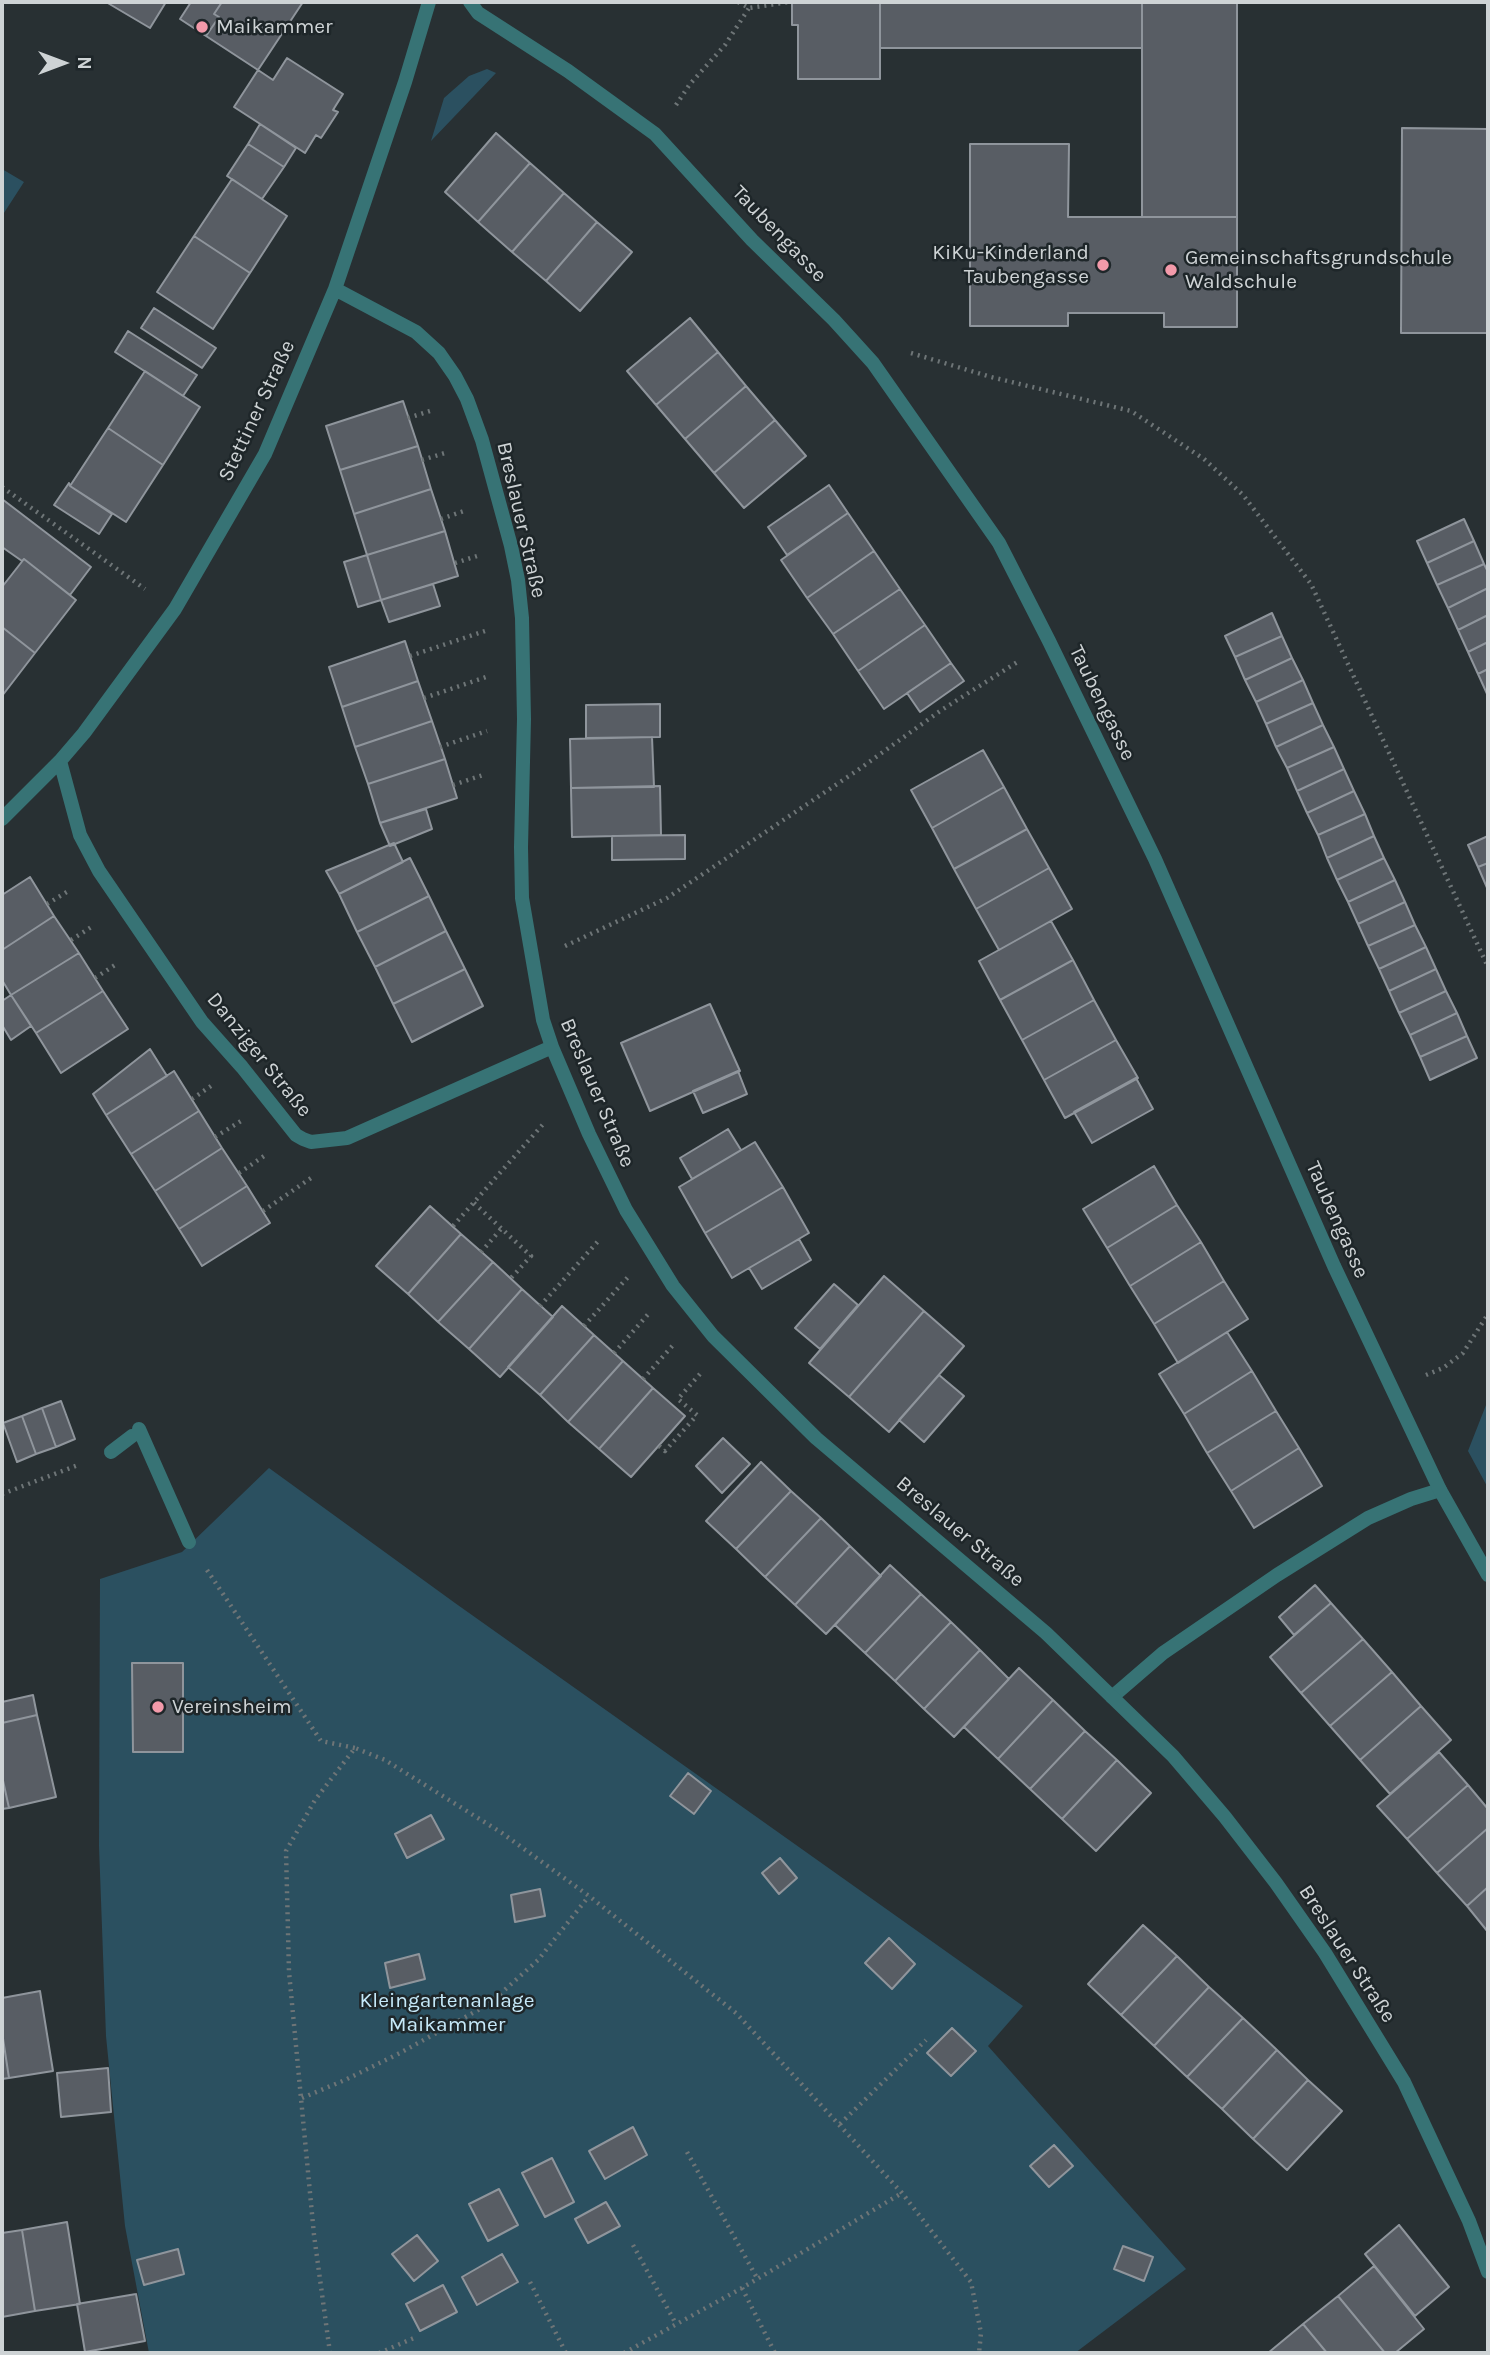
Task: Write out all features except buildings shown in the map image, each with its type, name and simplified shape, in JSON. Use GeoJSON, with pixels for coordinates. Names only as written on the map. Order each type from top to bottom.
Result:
{"type":"FeatureCollection","features":[{"type":"Feature","properties":{"kind":"street","name":"Stettiner Straße"},"geometry":{"type":"LineString","coordinates":[[2,819],[84,733],[175,609],[265,454],[335,289],[429,2]]}},
{"type":"Feature","properties":{"kind":"street","name":"Taubengasse"},"geometry":{"type":"LineString","coordinates":[[470,2],[478,13],[568,71],[655,134],[752,240],[834,320],[873,363],[999,544],[1155,859],[1334,1266],[1440,1490],[1488,1575]]}},
{"type":"Feature","properties":{"kind":"street","name":"Breslauer Straße"},"geometry":{"type":"LineString","coordinates":[[335,289],[416,332],[439,354],[456,376],[478,430],[518,580],[522,618],[524,719],[520,847],[522,898],[530,952],[543,1020],[552,1047],[589,1134],[626,1210],[673,1286],[724,1347],[816,1438],[1045,1633],[1173,1756],[1225,1817],[1325,1953],[1404,2081],[1469,2221],[1488,2272]]}},
{"type":"Feature","properties":{"kind":"street","name":"Danziger Straße"},"geometry":{"type":"LineString","coordinates":[[60,761],[80,835],[99,872],[202,1022],[296,1135],[311,1142],[347,1138],[552,1047]]}},
{"type":"Feature","properties":{"kind":"street"},"geometry":{"type":"LineString","coordinates":[[111,1452],[136,1432],[189,1542]]}},
{"type":"Feature","properties":{"kind":"street"},"geometry":{"type":"LineString","coordinates":[[1112,1697],[1163,1653],[1277,1575],[1368,1518],[1440,1490]]}},
{"type":"Feature","properties":{"kind":"path"},"geometry":{"type":"LineString","coordinates":[[738,2],[749,8],[789,2]]}},
{"type":"Feature","properties":{"kind":"path"},"geometry":{"type":"LineString","coordinates":[[655,134],[690,84],[725,46],[749,8]]}},
{"type":"Feature","properties":{"kind":"path"},"geometry":{"type":"LineString","coordinates":[[873,363],[912,353],[991,377],[1131,411],[1204,459],[1242,495],[1311,584],[1488,967]]}},
{"type":"Feature","properties":{"kind":"path"},"geometry":{"type":"LineString","coordinates":[[408,418],[433,410]]}},
{"type":"Feature","properties":{"kind":"path"},"geometry":{"type":"LineString","coordinates":[[422,460],[447,452]]}},
{"type":"Feature","properties":{"kind":"path"},"geometry":{"type":"LineString","coordinates":[[2,487],[175,609]]}},
{"type":"Feature","properties":{"kind":"path"},"geometry":{"type":"LineString","coordinates":[[441,519],[466,511]]}},
{"type":"Feature","properties":{"kind":"path"},"geometry":{"type":"LineString","coordinates":[[455,563],[480,555]]}},
{"type":"Feature","properties":{"kind":"path"},"geometry":{"type":"LineString","coordinates":[[410,656],[522,618]]}},
{"type":"Feature","properties":{"kind":"path"},"geometry":{"type":"LineString","coordinates":[[530,952],[566,946],[667,898],[858,770],[940,711],[1049,641]]}},
{"type":"Feature","properties":{"kind":"path"},"geometry":{"type":"LineString","coordinates":[[424,698],[523,665]]}},
{"type":"Feature","properties":{"kind":"path"},"geometry":{"type":"LineString","coordinates":[[440,747],[462,739]]}},
{"type":"Feature","properties":{"kind":"path"},"geometry":{"type":"LineString","coordinates":[[453,785],[476,777]]}},
{"type":"Feature","properties":{"kind":"path"},"geometry":{"type":"LineString","coordinates":[[453,1226],[572,1092]]}},
{"type":"Feature","properties":{"kind":"path"},"geometry":{"type":"LineString","coordinates":[[263,1211],[313,1177],[324,1141]]}},
{"type":"Feature","properties":{"kind":"path"},"geometry":{"type":"LineString","coordinates":[[474,1203],[531,1255],[511,1278]]}},
{"type":"Feature","properties":{"kind":"path"},"geometry":{"type":"LineString","coordinates":[[540,1306],[626,1210]]}},
{"type":"Feature","properties":{"kind":"path"},"geometry":{"type":"LineString","coordinates":[[481,1252],[501,1229]]}},
{"type":"Feature","properties":{"kind":"path"},"geometry":{"type":"LineString","coordinates":[[584,1326],[652,1250]]}},
{"type":"Feature","properties":{"kind":"path"},"geometry":{"type":"LineString","coordinates":[[614,1353],[673,1286]]}},
{"type":"Feature","properties":{"kind":"path"},"geometry":{"type":"LineString","coordinates":[[1393,1390],[1443,1368],[1463,1353],[1488,1314]]}},
{"type":"Feature","properties":{"kind":"path"},"geometry":{"type":"LineString","coordinates":[[643,1379],[698,1317]]}},
{"type":"Feature","properties":{"kind":"path"},"geometry":{"type":"LineString","coordinates":[[659,1446],[665,1451],[697,1415],[678,1399],[724,1347]]}},
{"type":"Feature","properties":{"kind":"path"},"geometry":{"type":"LineString","coordinates":[[2,1494],[111,1452]]}},
{"type":"Feature","properties":{"kind":"path"},"geometry":{"type":"LineString","coordinates":[[189,1542],[321,1741],[355,1748],[385,1760],[502,1833],[589,1896],[736,2013],[902,2193],[971,2282],[981,2333],[979,2353]]}},
{"type":"Feature","properties":{"kind":"path"},"geometry":{"type":"LineString","coordinates":[[330,2353],[314,2235],[289,1972],[286,1851],[315,1800],[355,1748]]}},
{"type":"Feature","properties":{"kind":"path"},"geometry":{"type":"LineString","coordinates":[[302,2098],[400,2053],[489,2004],[538,1960],[589,1896]]}},
{"type":"Feature","properties":{"kind":"path"},"geometry":{"type":"LineString","coordinates":[[839,2124],[926,2040]]}},
{"type":"Feature","properties":{"kind":"path"},"geometry":{"type":"LineString","coordinates":[[687,2152],[757,2278]]}},
{"type":"Feature","properties":{"kind":"path"},"geometry":{"type":"LineString","coordinates":[[624,2353],[742,2288],[902,2193]]}},
{"type":"Feature","properties":{"kind":"path"},"geometry":{"type":"LineString","coordinates":[[633,2245],[676,2324]]}},
{"type":"Feature","properties":{"kind":"path"},"geometry":{"type":"LineString","coordinates":[[530,2282],[566,2353]]}},
{"type":"Feature","properties":{"kind":"path"},"geometry":{"type":"LineString","coordinates":[[742,2288],[775,2353]]}},
{"type":"Feature","properties":{"kind":"path"},"geometry":{"type":"LineString","coordinates":[[379,2353],[414,2338]]}},
{"type":"Feature","properties":{"kind":"green space"},"geometry":{"type":"Polygon","coordinates":[[[487,69],[496,73],[431,141],[444,98],[469,76],[487,69]]]}},
{"type":"Feature","properties":{"kind":"green space"},"geometry":{"type":"Polygon","coordinates":[[[2,169],[24,182],[2,216],[2,169]]]}},
{"type":"Feature","properties":{"kind":"green space"},"geometry":{"type":"Polygon","coordinates":[[[1488,1400],[1488,1488],[1468,1451],[1488,1400]]]}},
{"type":"Feature","properties":{"kind":"green space","name":"Kleingartenanlage Maikammer"},"geometry":{"type":"Polygon","coordinates":[[[269,1468],[1023,2006],[988,2046],[1186,2269],[1075,2353],[149,2353],[125,2226],[106,2036],[99,1846],[100,1579],[182,1552],[269,1468]]]}},
{"type":"Feature","properties":{"kind":"place","name":"Maikammer"},"geometry":{"type":"Point","coordinates":[202,27]}},
{"type":"Feature","properties":{"kind":"place","name":"KiKu-Kinderland Taubengasse"},"geometry":{"type":"Point","coordinates":[1103,265]}},
{"type":"Feature","properties":{"kind":"place","name":"Gemeinschaftsgrundschule Waldschule"},"geometry":{"type":"Point","coordinates":[1171,270]}},
{"type":"Feature","properties":{"kind":"place","name":"Vereinsheim"},"geometry":{"type":"Point","coordinates":[158,1707]}}]}
